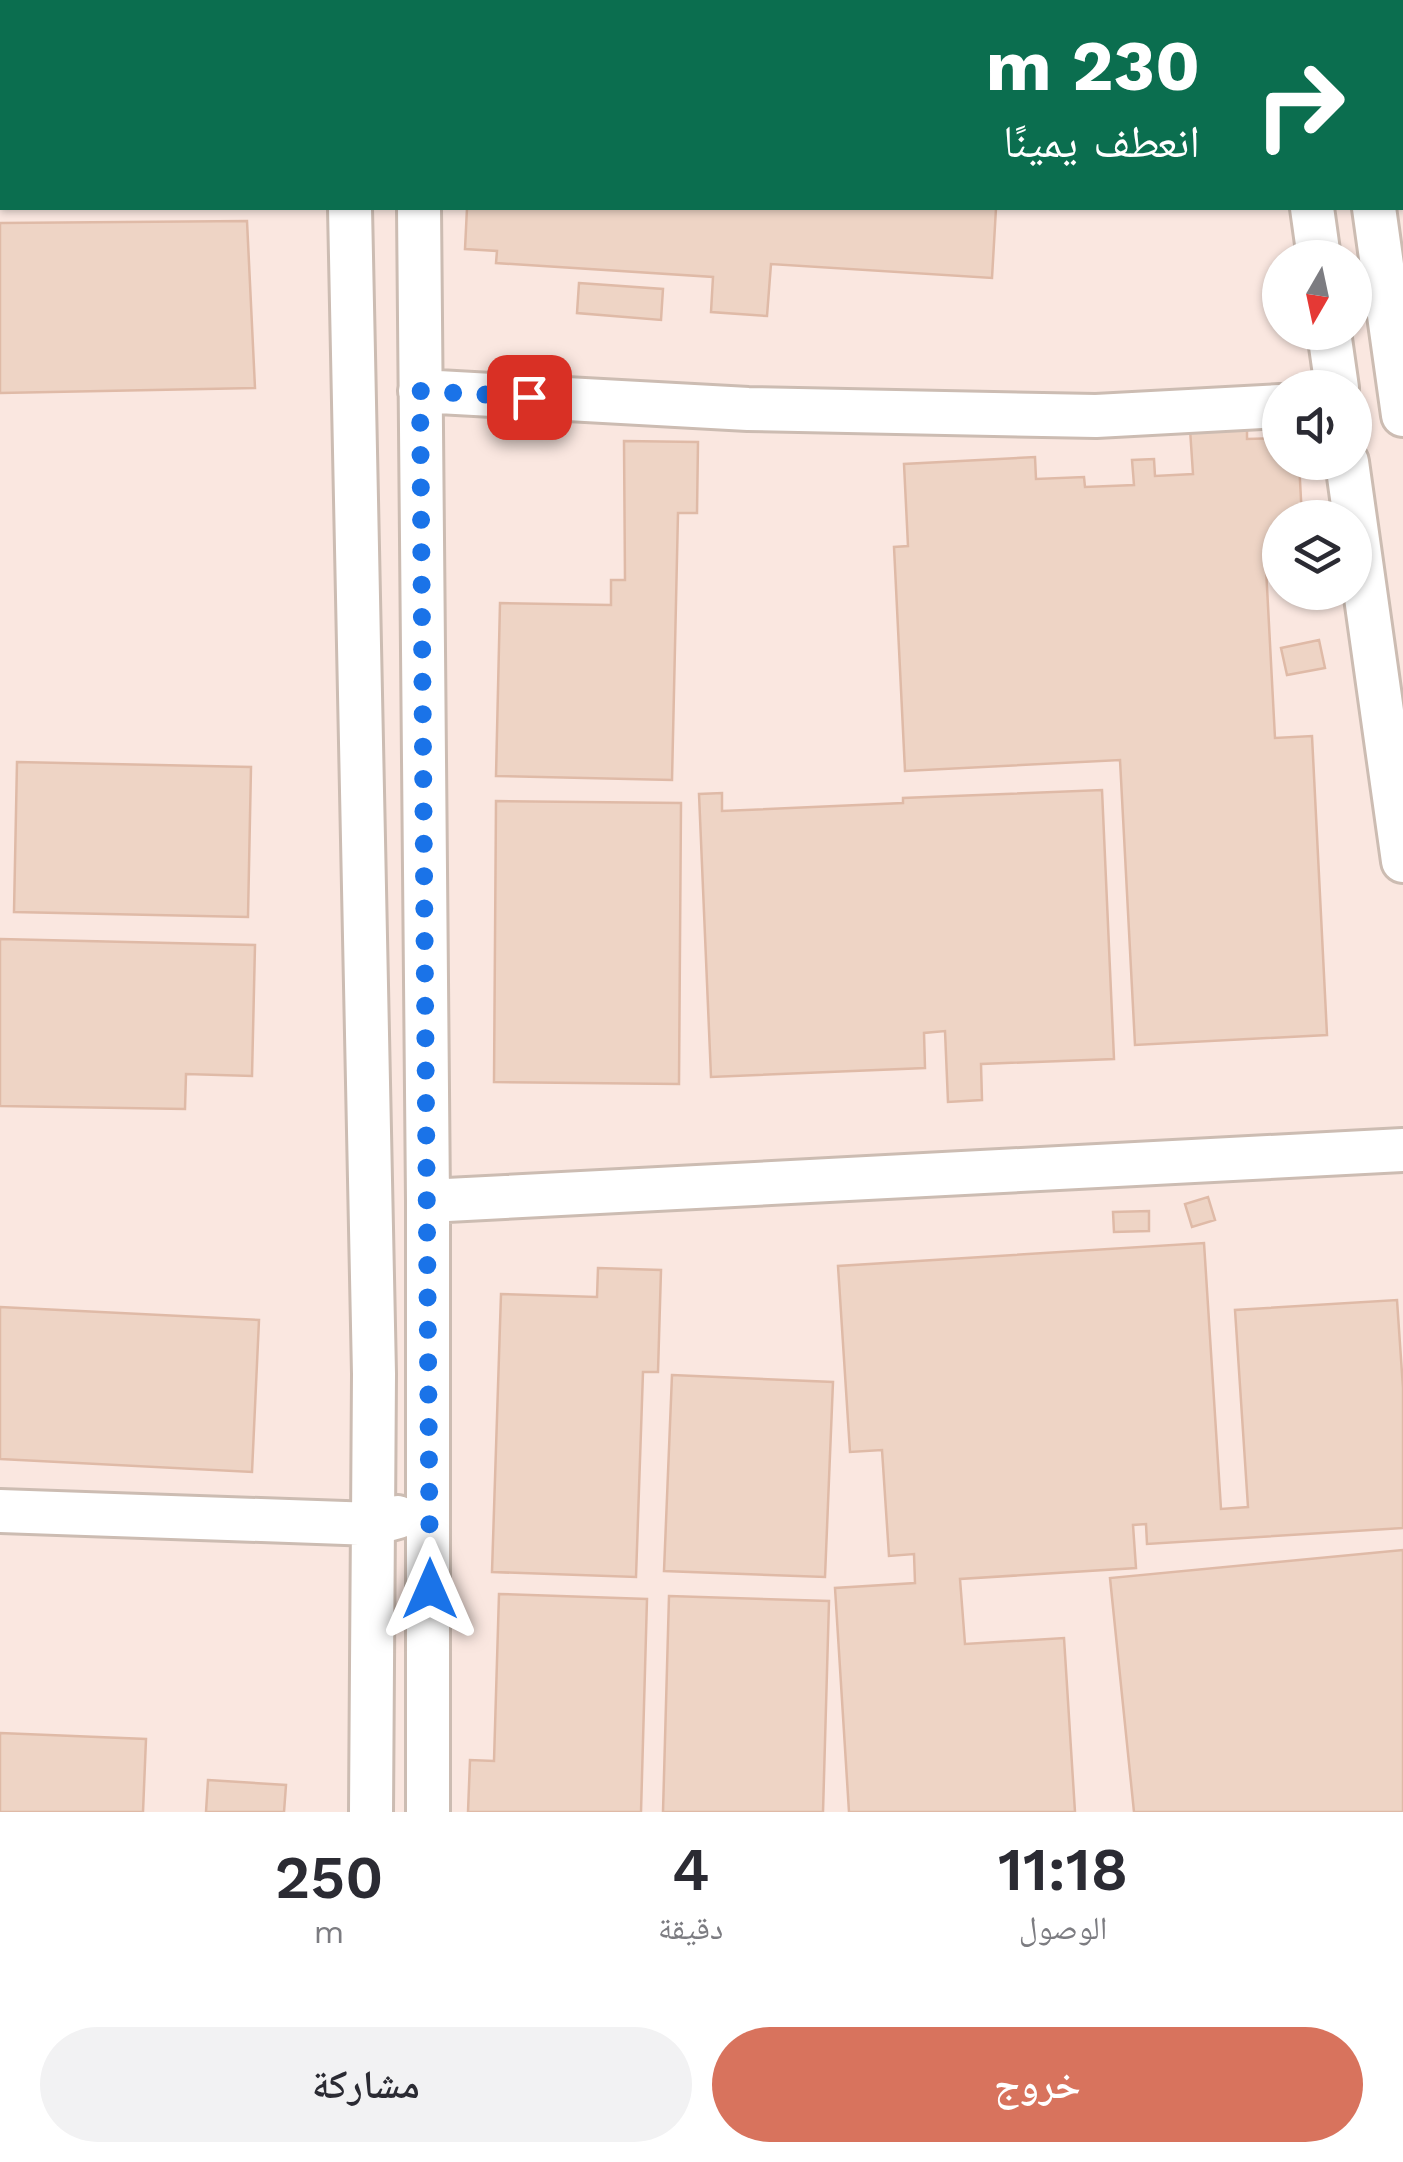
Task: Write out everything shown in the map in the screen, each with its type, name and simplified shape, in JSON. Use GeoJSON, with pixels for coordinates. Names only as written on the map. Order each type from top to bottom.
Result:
{"type":"FeatureCollection","features":[{"type":"Feature","properties":{"kind":"street"},"geometry":{"type":"LineString","coordinates":[[350,210],[374,1354],[371,1812]]}},
{"type":"Feature","properties":{"kind":"street"},"geometry":{"type":"LineString","coordinates":[[420,210],[430,1509],[428,1812]]}},
{"type":"Feature","properties":{"kind":"street"},"geometry":{"type":"LineString","coordinates":[[1312,210],[1316,240]]}},
{"type":"Feature","properties":{"kind":"street"},"geometry":{"type":"LineString","coordinates":[[1374,210],[1403,414]]}},
{"type":"Feature","properties":{"kind":"street"},"geometry":{"type":"LineString","coordinates":[[420,391],[748,409],[1076,416],[1262,407]]}},
{"type":"Feature","properties":{"kind":"street"},"geometry":{"type":"LineString","coordinates":[[1350,480],[1403,861]]}},
{"type":"Feature","properties":{"kind":"street"},"geometry":{"type":"LineString","coordinates":[[428,1201],[1403,1150]]}},
{"type":"Feature","properties":{"kind":"street"},"geometry":{"type":"LineString","coordinates":[[0,1511],[373,1524],[430,1509]]}},
{"type":"Feature","properties":{"kind":"street"},"geometry":{"type":"LineString","coordinates":[[373,1524],[430,1589]]}},
{"type":"Feature","properties":{"kind":"shaded area"},"geometry":{"type":"Polygon","coordinates":[[[0,210],[1403,210],[1403,1812],[0,1812],[0,210]]]}},
{"type":"Feature","properties":{"kind":"building"},"geometry":{"type":"Polygon","coordinates":[[[467,210],[996,210],[992,278],[771,264],[767,316],[711,312],[713,277],[496,263],[497,251],[465,249],[467,210]]]}},
{"type":"Feature","properties":{"kind":"building"},"geometry":{"type":"Polygon","coordinates":[[[247,221],[255,388],[0,393],[0,223],[247,221]]]}},
{"type":"Feature","properties":{"kind":"building"},"geometry":{"type":"Polygon","coordinates":[[[579,283],[663,289],[661,320],[577,313],[579,283]]]}},
{"type":"Feature","properties":{"kind":"building"},"geometry":{"type":"Polygon","coordinates":[[[1247,426],[1247,439],[1262,439],[1262,480],[1300,480],[1301,500],[1262,500],[1262,610],[1268,610],[1275,738],[1312,736],[1327,1035],[1135,1045],[1120,760],[905,771],[894,547],[908,546],[904,464],[1035,457],[1036,479],[1084,477],[1085,487],[1134,485],[1132,460],[1154,459],[1155,476],[1193,474],[1190,429],[1247,426]]]}},
{"type":"Feature","properties":{"kind":"building"},"geometry":{"type":"Polygon","coordinates":[[[624,441],[698,442],[697,513],[678,513],[672,780],[496,776],[500,603],[611,605],[611,580],[625,580],[624,441]]]}},
{"type":"Feature","properties":{"kind":"building"},"geometry":{"type":"Polygon","coordinates":[[[1319,640],[1325,668],[1287,675],[1281,648],[1319,640]]]}},
{"type":"Feature","properties":{"kind":"building"},"geometry":{"type":"Polygon","coordinates":[[[17,762],[251,767],[248,917],[14,912],[17,762]]]}},
{"type":"Feature","properties":{"kind":"building"},"geometry":{"type":"Polygon","coordinates":[[[1102,790],[1114,1059],[981,1064],[982,1100],[948,1102],[945,1031],[924,1033],[925,1068],[711,1077],[699,794],[722,793],[722,811],[1102,790]]]}},
{"type":"Feature","properties":{"kind":"building"},"geometry":{"type":"Polygon","coordinates":[[[496,801],[681,803],[679,1084],[494,1082],[496,801]]]}},
{"type":"Feature","properties":{"kind":"building"},"geometry":{"type":"Polygon","coordinates":[[[0,939],[255,945],[252,1076],[186,1074],[185,1109],[0,1106],[0,939]]]}},
{"type":"Feature","properties":{"kind":"building"},"geometry":{"type":"Polygon","coordinates":[[[1208,1197],[1215,1220],[1192,1227],[1185,1204],[1208,1197]]]}},
{"type":"Feature","properties":{"kind":"building"},"geometry":{"type":"Polygon","coordinates":[[[1149,1211],[1149,1231],[1114,1232],[1113,1212],[1149,1211]]]}},
{"type":"Feature","properties":{"kind":"building"},"geometry":{"type":"Polygon","coordinates":[[[1204,1243],[1221,1509],[1248,1507],[1235,1310],[1397,1300],[1403,1388],[1403,1528],[1147,1544],[1146,1524],[1133,1525],[1136,1568],[960,1579],[965,1644],[1064,1638],[1075,1812],[849,1812],[835,1588],[915,1583],[914,1554],[889,1556],[882,1450],[850,1452],[838,1266],[1204,1243]]]}},
{"type":"Feature","properties":{"kind":"building"},"geometry":{"type":"Polygon","coordinates":[[[598,1268],[661,1270],[658,1372],[643,1372],[636,1577],[492,1572],[501,1294],[597,1297],[598,1268]]]}},
{"type":"Feature","properties":{"kind":"building"},"geometry":{"type":"Polygon","coordinates":[[[0,1307],[259,1320],[252,1472],[0,1459],[0,1307]]]}},
{"type":"Feature","properties":{"kind":"building"},"geometry":{"type":"Polygon","coordinates":[[[672,1375],[833,1382],[825,1577],[664,1571],[672,1375]]]}},
{"type":"Feature","properties":{"kind":"building"},"geometry":{"type":"Polygon","coordinates":[[[1403,1550],[1403,1812],[1134,1812],[1110,1578],[1403,1550]]]}},
{"type":"Feature","properties":{"kind":"building"},"geometry":{"type":"Polygon","coordinates":[[[499,1594],[647,1599],[641,1812],[468,1812],[470,1760],[494,1761],[499,1594]]]}},
{"type":"Feature","properties":{"kind":"building"},"geometry":{"type":"Polygon","coordinates":[[[669,1596],[829,1601],[823,1812],[663,1812],[669,1596]]]}},
{"type":"Feature","properties":{"kind":"building"},"geometry":{"type":"Polygon","coordinates":[[[0,1733],[146,1739],[143,1812],[0,1812],[0,1733]]]}},
{"type":"Feature","properties":{"kind":"building"},"geometry":{"type":"Polygon","coordinates":[[[208,1780],[286,1785],[284,1812],[206,1812],[208,1780]]]}},
{"type":"Feature","properties":{"kind":"route"},"geometry":{"type":"LineString","coordinates":[[430,1589],[420,391],[529,397]]}}]}
